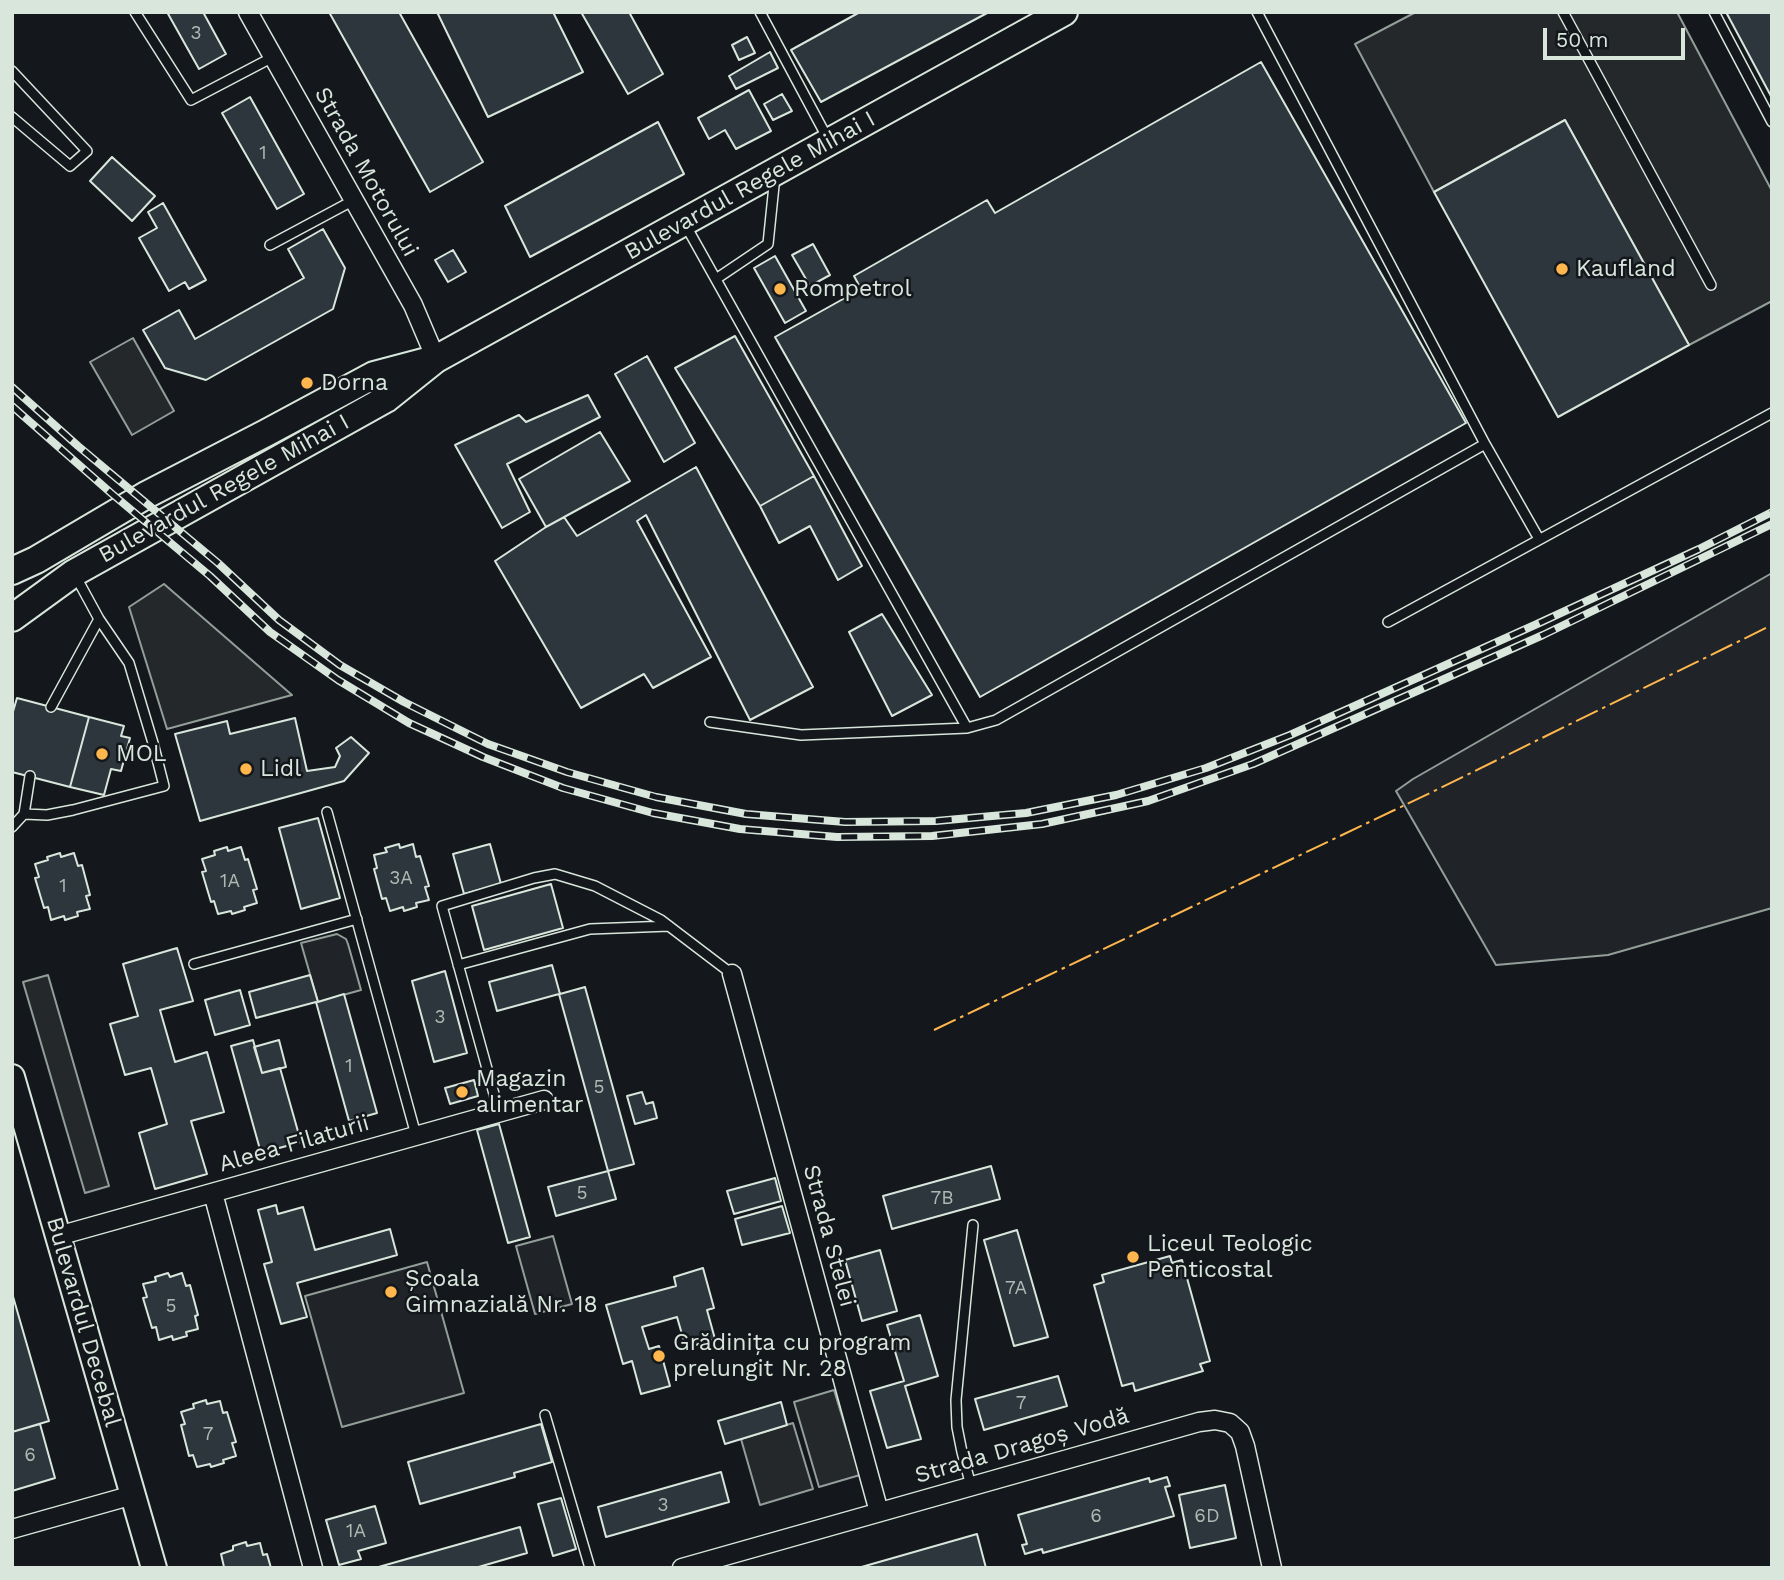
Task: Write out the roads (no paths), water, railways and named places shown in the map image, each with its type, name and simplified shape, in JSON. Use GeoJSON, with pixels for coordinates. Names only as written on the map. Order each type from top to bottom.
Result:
{"type":"FeatureCollection","features":[{"type":"Feature","properties":{"kind":"main road","name":"Bulevardul Regele Mihai I"},"geometry":{"type":"LineString","coordinates":[[12,618],[74,573],[386,399],[436,359],[1063,12]]}},
{"type":"Feature","properties":{"kind":"main road","name":"Bulevardul Regele Mihai I"},"geometry":{"type":"LineString","coordinates":[[12,571],[36,560],[148,494],[374,375],[436,359]]}},
{"type":"Feature","properties":{"kind":"main road","name":"Bulevardul Decebal"},"geometry":{"type":"LineString","coordinates":[[12,1077],[154,1568]]}},
{"type":"Feature","properties":{"kind":"street","name":"Strada Motorului"},"geometry":{"type":"LineString","coordinates":[[248,12],[413,305],[436,359]]}},
{"type":"Feature","properties":{"kind":"street","name":"Strada Stelei"},"geometry":{"type":"LineString","coordinates":[[732,974],[879,1512]]}},
{"type":"Feature","properties":{"kind":"street","name":"Aleea Filaturii"},"geometry":{"type":"LineString","coordinates":[[58,1236],[544,1100]]}},
{"type":"Feature","properties":{"kind":"street"},"geometry":{"type":"LineString","coordinates":[[213,1193],[313,1568]]}},
{"type":"Feature","properties":{"kind":"street","name":"Strada Dragoș Vodă"},"geometry":{"type":"LineString","coordinates":[[681,1568],[1199,1422],[1215,1420],[1230,1423],[1240,1432],[1272,1568]]}},
{"type":"Feature","properties":{"kind":"street"},"geometry":{"type":"LineString","coordinates":[[12,1529],[133,1494]]}},
{"type":"Feature","properties":{"kind":"lane"},"geometry":{"type":"LineString","coordinates":[[135,12],[191,100],[273,57]]}},
{"type":"Feature","properties":{"kind":"lane"},"geometry":{"type":"LineString","coordinates":[[760,12],[830,142]]}},
{"type":"Feature","properties":{"kind":"lane"},"geometry":{"type":"LineString","coordinates":[[1257,12],[1485,444],[1539,539]]}},
{"type":"Feature","properties":{"kind":"lane"},"geometry":{"type":"LineString","coordinates":[[1563,12],[1711,285]]}},
{"type":"Feature","properties":{"kind":"lane"},"geometry":{"type":"LineString","coordinates":[[1714,12],[1772,122]]}},
{"type":"Feature","properties":{"kind":"lane"},"geometry":{"type":"LineString","coordinates":[[12,71],[87,151],[69,166],[12,117]]}},
{"type":"Feature","properties":{"kind":"lane"},"geometry":{"type":"LineString","coordinates":[[716,279],[768,244],[775,172]]}},
{"type":"Feature","properties":{"kind":"lane"},"geometry":{"type":"LineString","coordinates":[[270,245],[354,200]]}},
{"type":"Feature","properties":{"kind":"lane"},"geometry":{"type":"LineString","coordinates":[[684,223],[967,728]]}},
{"type":"Feature","properties":{"kind":"lane"},"geometry":{"type":"LineString","coordinates":[[1388,622],[1772,413]]}},
{"type":"Feature","properties":{"kind":"lane"},"geometry":{"type":"LineString","coordinates":[[710,722],[801,735],[967,728],[996,720],[1485,444]]}},
{"type":"Feature","properties":{"kind":"lane"},"geometry":{"type":"LineString","coordinates":[[24,814],[47,815],[73,810],[164,786],[129,663],[99,619],[74,573]]}},
{"type":"Feature","properties":{"kind":"lane"},"geometry":{"type":"LineString","coordinates":[[51,707],[99,619]]}},
{"type":"Feature","properties":{"kind":"lane"},"geometry":{"type":"LineString","coordinates":[[12,827],[24,814],[30,776]]}},
{"type":"Feature","properties":{"kind":"lane"},"geometry":{"type":"LineString","coordinates":[[327,812],[416,1135]]}},
{"type":"Feature","properties":{"kind":"lane"},"geometry":{"type":"LineString","coordinates":[[499,1112],[442,906],[555,874],[595,886],[661,920],[732,974]]}},
{"type":"Feature","properties":{"kind":"lane"},"geometry":{"type":"LineString","coordinates":[[194,964],[357,919]]}},
{"type":"Feature","properties":{"kind":"lane"},"geometry":{"type":"LineString","coordinates":[[458,965],[590,929],[669,926]]}},
{"type":"Feature","properties":{"kind":"lane"},"geometry":{"type":"LineString","coordinates":[[971,1486],[957,1427],[956,1400],[974,1225]]}},
{"type":"Feature","properties":{"kind":"lane"},"geometry":{"type":"LineString","coordinates":[[545,1415],[590,1568]]}},
{"type":"Feature","properties":{"kind":"railway"},"geometry":{"type":"LineString","coordinates":[[12,387],[218,563],[279,620],[340,665],[404,702],[488,744],[567,772],[656,797],[746,814],[845,822],[936,821],[1026,813],[1116,795],[1206,768],[1290,735],[1537,624],[1772,512]]}},
{"type":"Feature","properties":{"kind":"railway"},"geometry":{"type":"LineString","coordinates":[[12,406],[210,576],[270,632],[338,680],[409,723],[483,757],[563,788],[653,813],[740,829],[837,837],[932,836],[1042,824],[1148,801],[1253,764],[1543,635],[1772,524]]}},
{"type":"Feature","properties":{"kind":"place","name":"Kaufland"},"geometry":{"type":"Point","coordinates":[1562,269]}},
{"type":"Feature","properties":{"kind":"place","name":"Rompetrol"},"geometry":{"type":"Point","coordinates":[780,289]}},
{"type":"Feature","properties":{"kind":"place","name":"Dorna"},"geometry":{"type":"Point","coordinates":[307,383]}},
{"type":"Feature","properties":{"kind":"place","name":"MOL"},"geometry":{"type":"Point","coordinates":[102,754]}},
{"type":"Feature","properties":{"kind":"place","name":"Lidl"},"geometry":{"type":"Point","coordinates":[246,769]}},
{"type":"Feature","properties":{"kind":"place","name":"Magazin alimentar"},"geometry":{"type":"Point","coordinates":[462,1092]}},
{"type":"Feature","properties":{"kind":"place","name":"Liceul Teologic Penticostal"},"geometry":{"type":"Point","coordinates":[1133,1257]}},
{"type":"Feature","properties":{"kind":"place","name":"Școala Gimnazială Nr. 18"},"geometry":{"type":"Point","coordinates":[391,1292]}},
{"type":"Feature","properties":{"kind":"place","name":"Grădinița cu program prelungit Nr. 28"},"geometry":{"type":"Point","coordinates":[659,1356]}}]}
